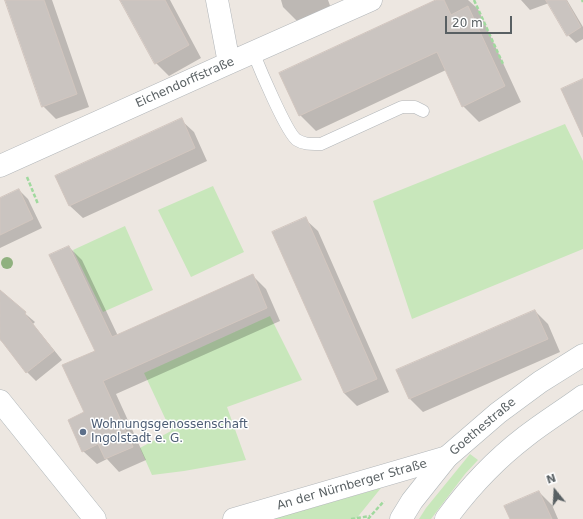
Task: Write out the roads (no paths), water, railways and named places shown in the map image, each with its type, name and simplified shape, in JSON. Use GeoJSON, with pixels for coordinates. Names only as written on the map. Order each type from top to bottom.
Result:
{"type":"FeatureCollection","features":[{"type":"Feature","properties":{"kind":"street"},"geometry":{"type":"LineString","coordinates":[[217,0],[229,63]]}},
{"type":"Feature","properties":{"kind":"street","name":"Eichendorffstraße"},"geometry":{"type":"LineString","coordinates":[[9,162],[371,0]]}},
{"type":"Feature","properties":{"kind":"street","name":"Goethestraße"},"geometry":{"type":"LineString","coordinates":[[401,519],[412,501],[447,457],[504,408],[540,382],[583,355]]}},
{"type":"Feature","properties":{"kind":"street"},"geometry":{"type":"LineString","coordinates":[[446,519],[490,468],[525,437],[583,396]]}},
{"type":"Feature","properties":{"kind":"street"},"geometry":{"type":"LineString","coordinates":[[0,401],[95,519]]}},
{"type":"Feature","properties":{"kind":"street","name":"An der Nürnberger Straße"},"geometry":{"type":"LineString","coordinates":[[234,519],[447,457]]}},
{"type":"Feature","properties":{"kind":"lane"},"geometry":{"type":"LineString","coordinates":[[253,52],[285,124],[296,140],[308,145],[321,144],[402,107],[414,106],[423,112]]}},
{"type":"Feature","properties":{"kind":"place","name":"Wohnungsgenossenschaft Ingolstadt e. G."},"geometry":{"type":"Point","coordinates":[83,432]}}]}
